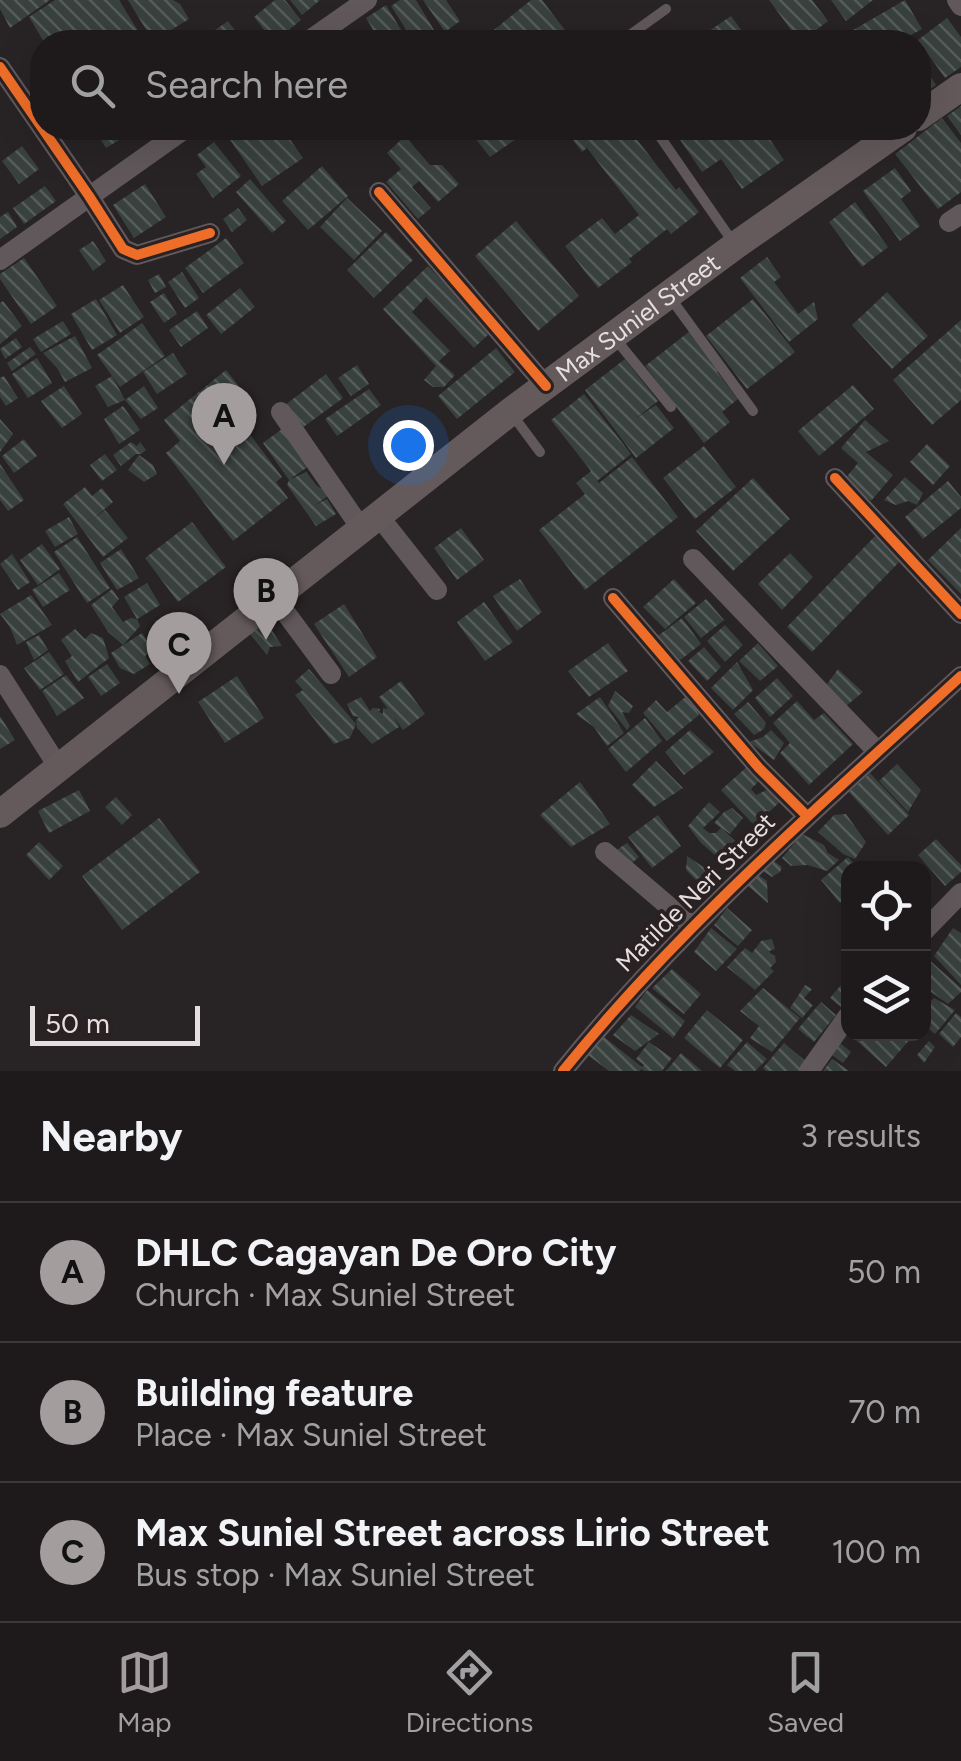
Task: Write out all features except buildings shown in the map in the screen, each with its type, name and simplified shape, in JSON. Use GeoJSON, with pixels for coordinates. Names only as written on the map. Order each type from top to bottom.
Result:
{"type":"FeatureCollection","features":[{"type":"Feature","properties":{"kind":"main road"},"geometry":{"type":"LineString","coordinates":[[931,108],[961,87]]}},
{"type":"Feature","properties":{"kind":"main road","name":"Max Suniel Street"},"geometry":{"type":"LineString","coordinates":[[0,814],[510,412],[736,245],[887,140]]}},
{"type":"Feature","properties":{"kind":"street"},"geometry":{"type":"LineString","coordinates":[[324,30],[368,0]]}},
{"type":"Feature","properties":{"kind":"street"},"geometry":{"type":"LineString","coordinates":[[956,0],[961,6]]}},
{"type":"Feature","properties":{"kind":"street"},"geometry":{"type":"LineString","coordinates":[[0,67],[30,110]]}},
{"type":"Feature","properties":{"kind":"street"},"geometry":{"type":"LineString","coordinates":[[50,140],[130,254],[210,233]]}},
{"type":"Feature","properties":{"kind":"street"},"geometry":{"type":"LineString","coordinates":[[0,260],[169,140]]}},
{"type":"Feature","properties":{"kind":"street"},"geometry":{"type":"LineString","coordinates":[[379,192],[546,386]]}},
{"type":"Feature","properties":{"kind":"street"},"geometry":{"type":"LineString","coordinates":[[281,412],[370,522],[437,590]]}},
{"type":"Feature","properties":{"kind":"street"},"geometry":{"type":"LineString","coordinates":[[835,478],[961,614]]}},
{"type":"Feature","properties":{"kind":"street"},"geometry":{"type":"LineString","coordinates":[[692,559],[878,752]]}},
{"type":"Feature","properties":{"kind":"street"},"geometry":{"type":"LineString","coordinates":[[274,597],[331,674]]}},
{"type":"Feature","properties":{"kind":"street"},"geometry":{"type":"LineString","coordinates":[[613,598],[759,768],[808,816]]}},
{"type":"Feature","properties":{"kind":"street"},"geometry":{"type":"LineString","coordinates":[[0,675],[59,768]]}},
{"type":"Feature","properties":{"kind":"street","name":"Matilde Neri Street"},"geometry":{"type":"LineString","coordinates":[[563,1071],[692,926],[961,676]]}},
{"type":"Feature","properties":{"kind":"street"},"geometry":{"type":"LineString","coordinates":[[605,852],[692,926]]}},
{"type":"Feature","properties":{"kind":"street"},"geometry":{"type":"LineString","coordinates":[[931,924],[961,893]]}},
{"type":"Feature","properties":{"kind":"street"},"geometry":{"type":"LineString","coordinates":[[809,1071],[841,1026]]}},
{"type":"Feature","properties":{"kind":"lane"},"geometry":{"type":"LineString","coordinates":[[637,30],[666,9]]}},
{"type":"Feature","properties":{"kind":"lane"},"geometry":{"type":"LineString","coordinates":[[662,140],[736,245]]}},
{"type":"Feature","properties":{"kind":"lane"},"geometry":{"type":"LineString","coordinates":[[668,295],[753,411]]}},
{"type":"Feature","properties":{"kind":"lane"},"geometry":{"type":"LineString","coordinates":[[612,335],[672,407]]}},
{"type":"Feature","properties":{"kind":"lane"},"geometry":{"type":"LineString","coordinates":[[510,412],[540,452]]}},
{"type":"Feature","properties":{"kind":"cycle path"},"geometry":{"type":"LineString","coordinates":[[0,67],[30,110]]}},
{"type":"Feature","properties":{"kind":"cycle path"},"geometry":{"type":"LineString","coordinates":[[50,140],[123,249],[137,255],[210,233]]}},
{"type":"Feature","properties":{"kind":"cycle path"},"geometry":{"type":"LineString","coordinates":[[379,192],[546,386]]}},
{"type":"Feature","properties":{"kind":"cycle path"},"geometry":{"type":"LineString","coordinates":[[835,478],[961,614]]}},
{"type":"Feature","properties":{"kind":"cycle path"},"geometry":{"type":"LineString","coordinates":[[613,598],[759,768],[807,816]]}},
{"type":"Feature","properties":{"kind":"cycle path"},"geometry":{"type":"LineString","coordinates":[[563,1071],[704,915],[961,676]]}},
{"type":"Feature","properties":{"kind":"place","name":"DHLC Cagayan De Oro City"},"geometry":{"type":"Point","coordinates":[224,465]}},
{"type":"Feature","properties":{"kind":"place","name":"Building feature"},"geometry":{"type":"Point","coordinates":[266,640]}},
{"type":"Feature","properties":{"kind":"place","name":"Max Suniel Street across Lirio Street"},"geometry":{"type":"Point","coordinates":[179,694]}}]}
